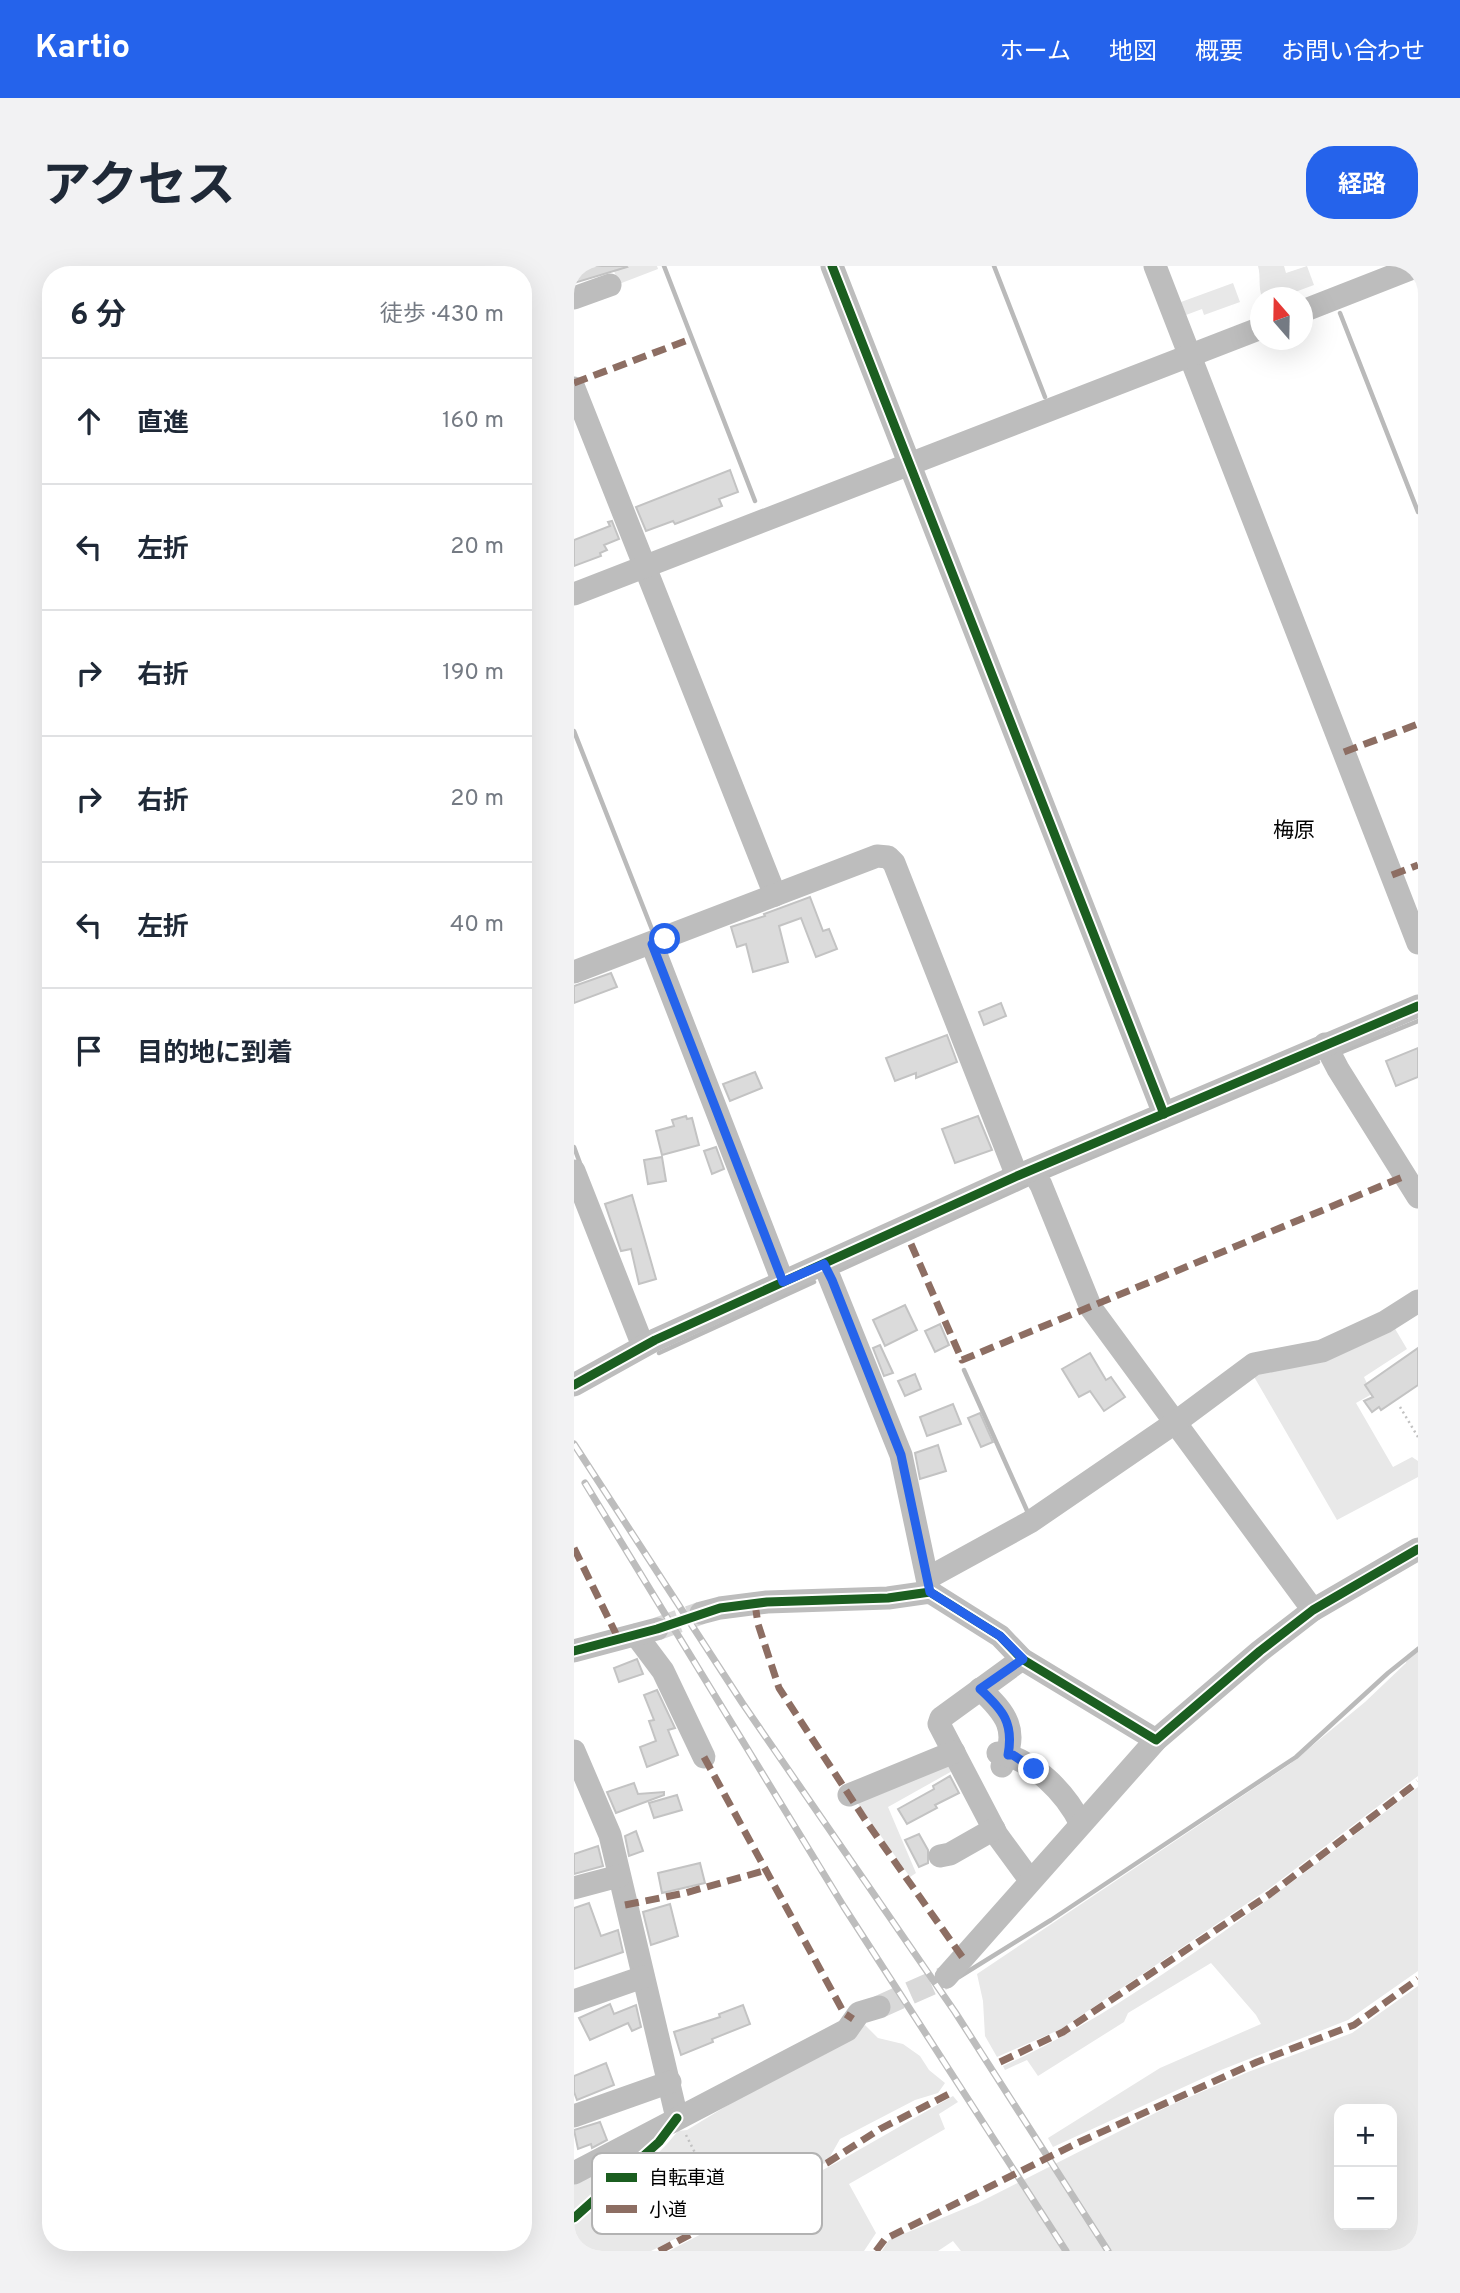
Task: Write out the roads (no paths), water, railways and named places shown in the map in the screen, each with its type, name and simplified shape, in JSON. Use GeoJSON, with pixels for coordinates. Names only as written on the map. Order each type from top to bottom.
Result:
{"type":"FeatureCollection","features":[{"type":"Feature","properties":{"kind":"street"},"geometry":{"type":"LineString","coordinates":[[832,266],[1164,1114]]}},
{"type":"Feature","properties":{"kind":"street"},"geometry":{"type":"LineString","coordinates":[[1155,266],[1418,943]]}},
{"type":"Feature","properties":{"kind":"street"},"geometry":{"type":"LineString","coordinates":[[1313,307],[1418,267]]}},
{"type":"Feature","properties":{"kind":"street"},"geometry":{"type":"LineString","coordinates":[[574,298],[610,285]]}},
{"type":"Feature","properties":{"kind":"street"},"geometry":{"type":"LineString","coordinates":[[574,594],[1250,332]]}},
{"type":"Feature","properties":{"kind":"street"},"geometry":{"type":"LineString","coordinates":[[574,388],[775,895]]}},
{"type":"Feature","properties":{"kind":"street"},"geometry":{"type":"LineString","coordinates":[[574,972],[877,856],[888,857],[894,863],[1024,1173],[1041,1185],[1091,1308],[1313,1611]]}},
{"type":"Feature","properties":{"kind":"street"},"geometry":{"type":"LineString","coordinates":[[652,944],[783,1282]]}},
{"type":"Feature","properties":{"kind":"street"},"geometry":{"type":"LineString","coordinates":[[574,1385],[643,1346],[1024,1173],[1418,1006]]}},
{"type":"Feature","properties":{"kind":"street"},"geometry":{"type":"LineString","coordinates":[[1325,1044],[1418,1197]]}},
{"type":"Feature","properties":{"kind":"street"},"geometry":{"type":"LineString","coordinates":[[574,1171],[643,1346]]}},
{"type":"Feature","properties":{"kind":"street"},"geometry":{"type":"LineString","coordinates":[[824,1264],[901,1455],[929,1585],[1000,1636],[1023,1659],[1156,1740]]}},
{"type":"Feature","properties":{"kind":"street"},"geometry":{"type":"LineString","coordinates":[[701,1614],[720,1608],[767,1602],[888,1598],[929,1585],[1030,1522],[1176,1422],[1254,1364],[1322,1351],[1385,1322],[1418,1301]]}},
{"type":"Feature","properties":{"kind":"street"},"geometry":{"type":"LineString","coordinates":[[946,1977],[1156,1740],[1260,1651],[1313,1611],[1418,1549]]}},
{"type":"Feature","properties":{"kind":"street"},"geometry":{"type":"LineString","coordinates":[[574,1651],[647,1632],[704,1757]]}},
{"type":"Feature","properties":{"kind":"street"},"geometry":{"type":"LineString","coordinates":[[1023,1659],[941,1718],[939,1724],[994,1829],[1030,1880]]}},
{"type":"Feature","properties":{"kind":"street"},"geometry":{"type":"LineString","coordinates":[[980,1689],[999,1707],[1009,1724],[1011,1739],[1003,1758],[1013,1755],[1034,1769],[1061,1794],[1081,1824]]}},
{"type":"Feature","properties":{"kind":"street"},"geometry":{"type":"LineString","coordinates":[[574,1751],[610,1835],[680,2123]]}},
{"type":"Feature","properties":{"kind":"street"},"geometry":{"type":"LineString","coordinates":[[849,1796],[954,1752]]}},
{"type":"Feature","properties":{"kind":"street"},"geometry":{"type":"LineString","coordinates":[[940,1856],[950,1854],[994,1829]]}},
{"type":"Feature","properties":{"kind":"street"},"geometry":{"type":"LineString","coordinates":[[574,1888],[619,1875]]}},
{"type":"Feature","properties":{"kind":"street"},"geometry":{"type":"LineString","coordinates":[[574,2001],[643,1977]]}},
{"type":"Feature","properties":{"kind":"street"},"geometry":{"type":"LineString","coordinates":[[616,2153],[680,2123],[847,2030],[859,2013],[879,2007]]}},
{"type":"Feature","properties":{"kind":"street"},"geometry":{"type":"LineString","coordinates":[[574,2116],[670,2082]]}},
{"type":"Feature","properties":{"kind":"street"},"geometry":{"type":"LineString","coordinates":[[574,2173],[592,2165]]}},
{"type":"Feature","properties":{"kind":"waterway"},"geometry":{"type":"LineString","coordinates":[[664,266],[755,501]]}},
{"type":"Feature","properties":{"kind":"waterway"},"geometry":{"type":"LineString","coordinates":[[994,266],[1045,397]]}},
{"type":"Feature","properties":{"kind":"waterway"},"geometry":{"type":"LineString","coordinates":[[1340,313],[1418,512]]}},
{"type":"Feature","properties":{"kind":"waterway"},"geometry":{"type":"LineString","coordinates":[[574,731],[653,932]]}},
{"type":"Feature","properties":{"kind":"waterway"},"geometry":{"type":"LineString","coordinates":[[1342,1052],[1418,1021]]}},
{"type":"Feature","properties":{"kind":"waterway"},"geometry":{"type":"LineString","coordinates":[[1050,1175],[1318,1062]]}},
{"type":"Feature","properties":{"kind":"waterway"},"geometry":{"type":"LineString","coordinates":[[574,1147],[581,1166]]}},
{"type":"Feature","properties":{"kind":"waterway"},"geometry":{"type":"LineString","coordinates":[[840,1270],[1029,1184]]}},
{"type":"Feature","properties":{"kind":"waterway"},"geometry":{"type":"LineString","coordinates":[[659,1353],[814,1282]]}},
{"type":"Feature","properties":{"kind":"waterway"},"geometry":{"type":"LineString","coordinates":[[964,1370],[1029,1515]]}},
{"type":"Feature","properties":{"kind":"waterway"},"geometry":{"type":"LineString","coordinates":[[959,1977],[1051,1920],[1296,1757],[1418,1649]]}},
{"type":"Feature","properties":{"kind":"tunnel"},"geometry":{"type":"LineString","coordinates":[[657,1629],[701,1613]]}},
{"type":"Feature","properties":{"kind":"tunnel"},"geometry":{"type":"LineString","coordinates":[[879,2007],[946,1977]]}},
{"type":"Feature","properties":{"kind":"railway"},"geometry":{"type":"LineString","coordinates":[[574,1444],[743,1704],[955,2012],[1108,2251]]}},
{"type":"Feature","properties":{"kind":"railway"},"geometry":{"type":"LineString","coordinates":[[585,1483],[844,1907],[1066,2251]]}},
{"type":"Feature","properties":{"kind":"district","name":"梅原"},"geometry":{"type":"Point","coordinates":[1294,830]}}]}
